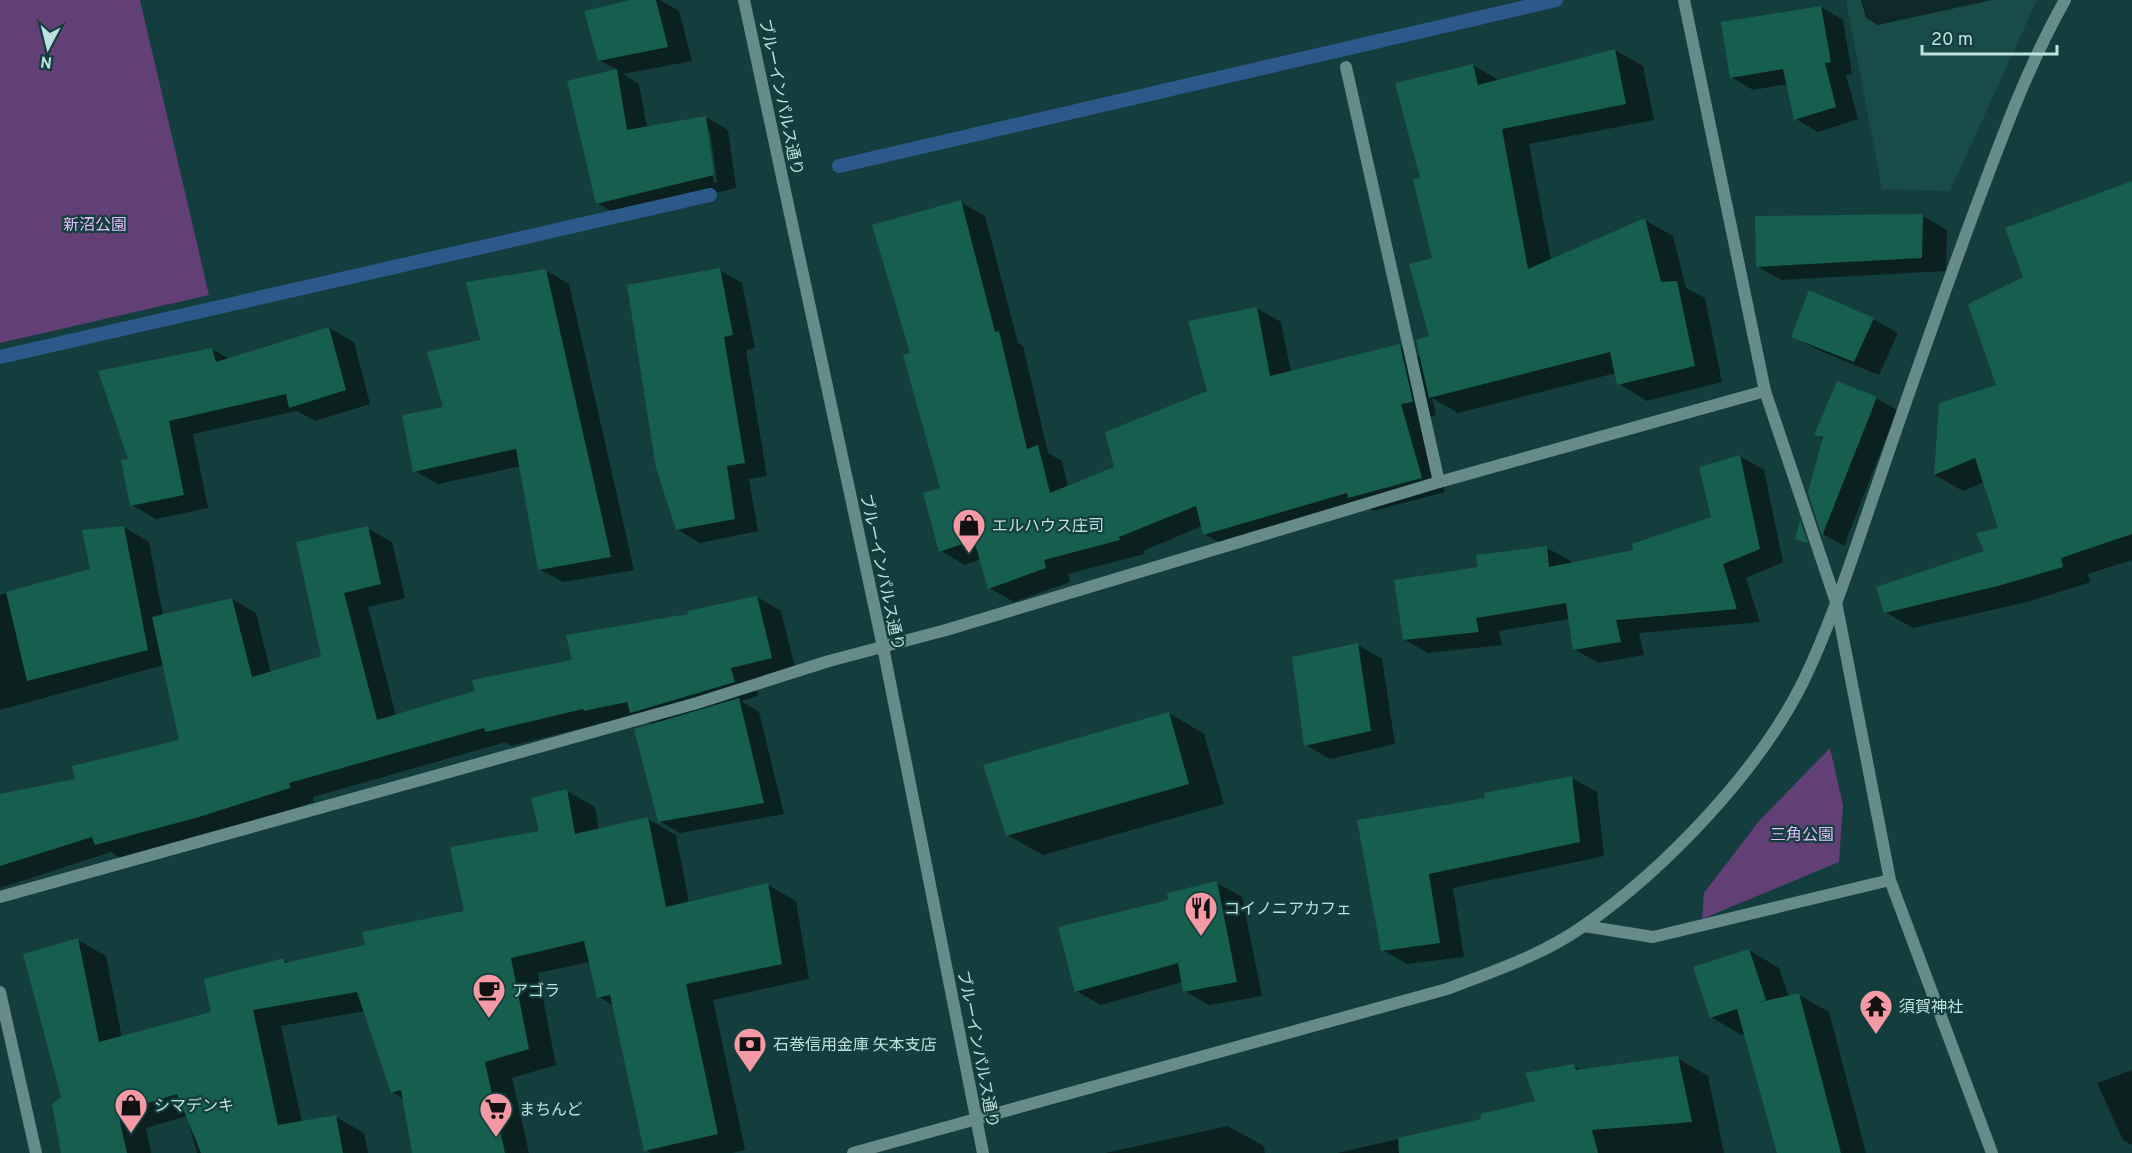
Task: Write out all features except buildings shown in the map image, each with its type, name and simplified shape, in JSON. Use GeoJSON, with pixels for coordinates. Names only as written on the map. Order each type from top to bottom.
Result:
{"type":"FeatureCollection","features":[{"type":"Feature","properties":{"kind":"street","name":"ブルーインパルス通り"},"geometry":{"type":"LineString","coordinates":[[744,0],[883,646],[983,1153]]}},
{"type":"Feature","properties":{"kind":"street"},"geometry":{"type":"LineString","coordinates":[[1684,0],[1765,391],[1836,602],[1890,880],[1992,1153]]}},
{"type":"Feature","properties":{"kind":"street"},"geometry":{"type":"LineString","coordinates":[[853,1153],[1447,989],[1518,962],[1584,926],[1679,848],[1756,759],[1802,684],[1836,602],[1941,300],[1986,181],[2043,39],[2065,0]]}},
{"type":"Feature","properties":{"kind":"street"},"geometry":{"type":"LineString","coordinates":[[1346,67],[1438,482]]}},
{"type":"Feature","properties":{"kind":"street"},"geometry":{"type":"LineString","coordinates":[[0,897],[697,703],[1438,482],[1765,391]]}},
{"type":"Feature","properties":{"kind":"street"},"geometry":{"type":"LineString","coordinates":[[1584,926],[1653,938],[1890,880]]}},
{"type":"Feature","properties":{"kind":"street"},"geometry":{"type":"LineString","coordinates":[[0,992],[36,1153]]}},
{"type":"Feature","properties":{"kind":"shaded area"},"geometry":{"type":"Polygon","coordinates":[[[1846,0],[2037,0],[1950,191],[1882,189],[1846,0]]]}},
{"type":"Feature","properties":{"kind":"green space","name":"新沼公園"},"geometry":{"type":"Polygon","coordinates":[[[0,0],[140,0],[209,295],[0,343],[0,0]]]}},
{"type":"Feature","properties":{"kind":"green space","name":"三角公園"},"geometry":{"type":"Polygon","coordinates":[[[1830,748],[1843,805],[1839,862],[1702,919],[1704,893],[1759,821],[1830,748]]]}},
{"type":"Feature","properties":{"kind":"waterway"},"geometry":{"type":"LineString","coordinates":[[839,166],[1556,0]]}},
{"type":"Feature","properties":{"kind":"waterway"},"geometry":{"type":"LineString","coordinates":[[0,357],[710,195]]}},
{"type":"Feature","properties":{"kind":"place","name":"エルハウス庄司"},"geometry":{"type":"Point","coordinates":[969,554]}},
{"type":"Feature","properties":{"kind":"place","name":"コイノニアカフェ"},"geometry":{"type":"Point","coordinates":[1201,937]}},
{"type":"Feature","properties":{"kind":"place","name":"アゴラ"},"geometry":{"type":"Point","coordinates":[489,1019]}},
{"type":"Feature","properties":{"kind":"place","name":"須賀神社"},"geometry":{"type":"Point","coordinates":[1876,1035]}},
{"type":"Feature","properties":{"kind":"place","name":"石巻信用金庫 矢本支店"},"geometry":{"type":"Point","coordinates":[750,1073]}},
{"type":"Feature","properties":{"kind":"place","name":"シマデンキ"},"geometry":{"type":"Point","coordinates":[131,1134]}},
{"type":"Feature","properties":{"kind":"place","name":"まちんど"},"geometry":{"type":"Point","coordinates":[496,1138]}}]}
